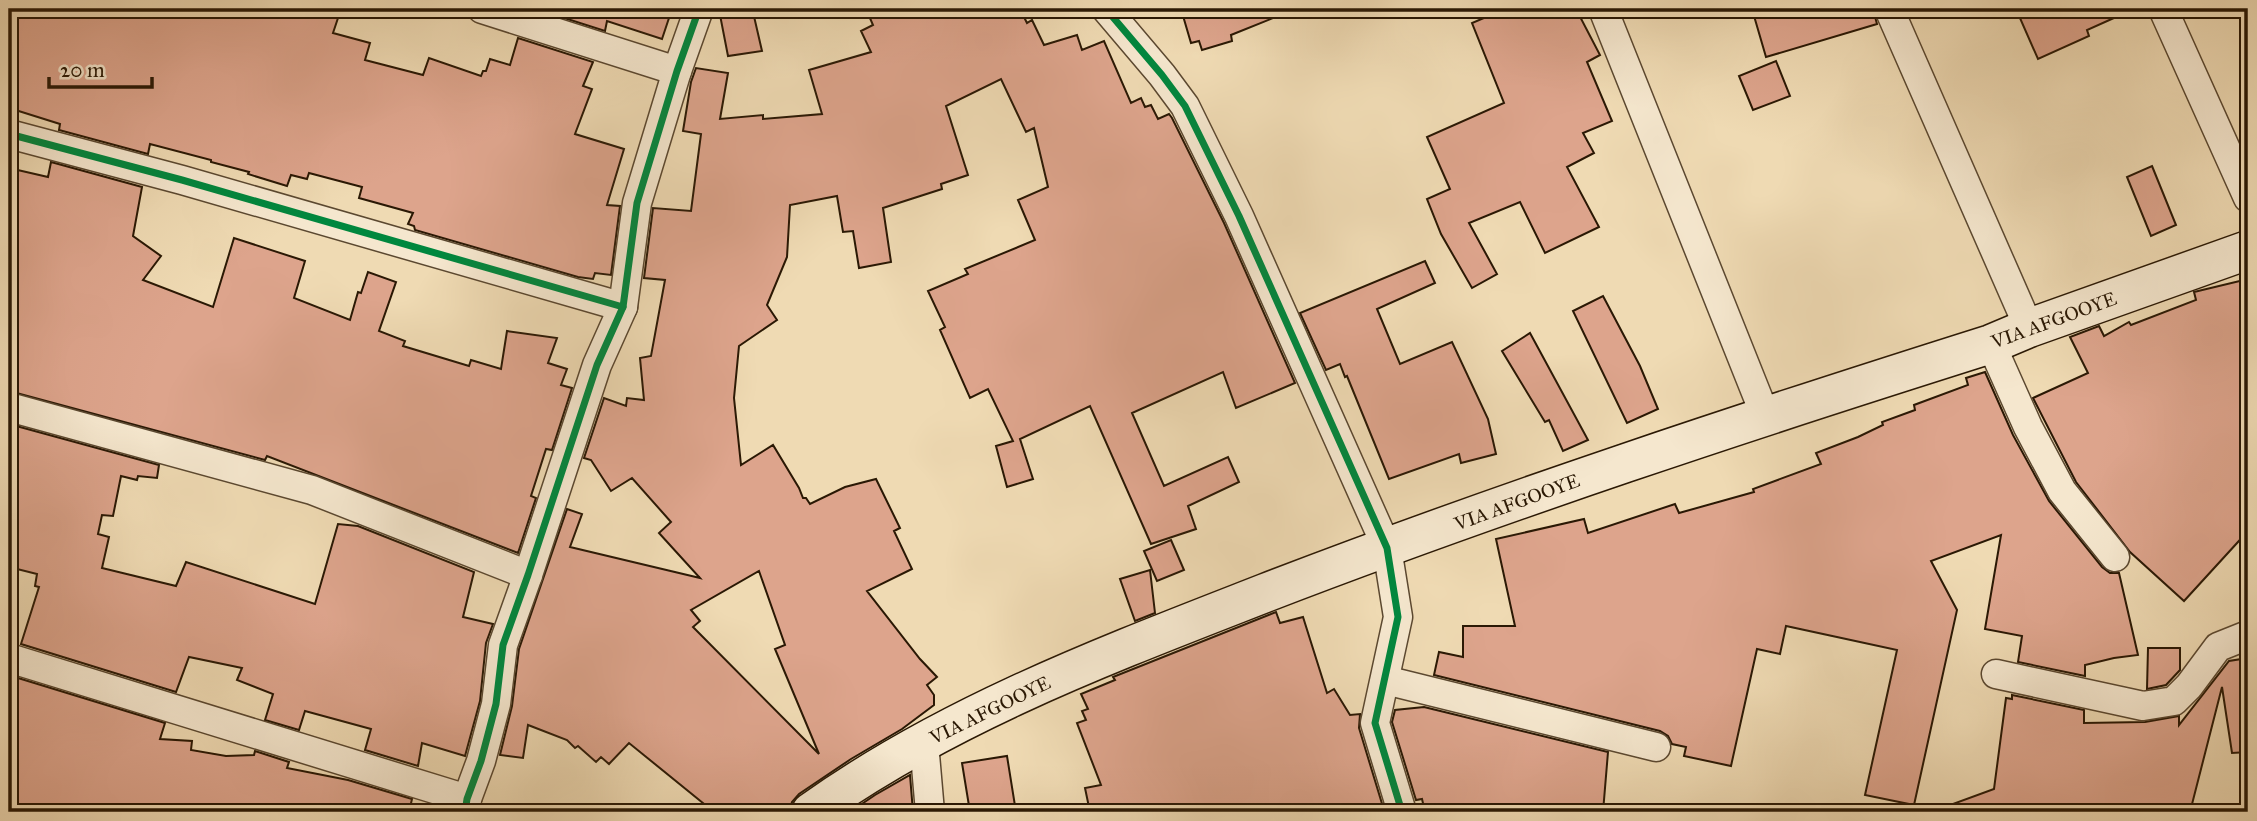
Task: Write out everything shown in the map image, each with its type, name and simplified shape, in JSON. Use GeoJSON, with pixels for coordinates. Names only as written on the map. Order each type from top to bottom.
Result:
{"type":"FeatureCollection","features":[{"type":"Feature","properties":{"kind":"main road","name":"VIA AFGOOYE"},"geometry":{"type":"LineString","coordinates":[[811,812],[836,794],[924,743],[1027,689],[1165,632],[1387,548],[1765,415],[1991,344],[2248,250]]}},
{"type":"Feature","properties":{"kind":"street"},"geometry":{"type":"LineString","coordinates":[[482,9],[677,71]]}},
{"type":"Feature","properties":{"kind":"street"},"geometry":{"type":"LineString","coordinates":[[9,658],[466,806],[496,704],[503,645],[597,365],[623,307],[637,203],[699,9]]}},
{"type":"Feature","properties":{"kind":"street"},"geometry":{"type":"LineString","coordinates":[[1105,9],[1185,106],[1239,216],[1387,548],[1398,617],[1375,723],[1402,812]]}},
{"type":"Feature","properties":{"kind":"street"},"geometry":{"type":"LineString","coordinates":[[1603,9],[1765,415]]}},
{"type":"Feature","properties":{"kind":"street"},"geometry":{"type":"LineString","coordinates":[[1889,9],[2029,328]]}},
{"type":"Feature","properties":{"kind":"street"},"geometry":{"type":"LineString","coordinates":[[2162,9],[2248,198]]}},
{"type":"Feature","properties":{"kind":"street"},"geometry":{"type":"LineString","coordinates":[[9,134],[182,180],[623,307]]}},
{"type":"Feature","properties":{"kind":"street"},"geometry":{"type":"LineString","coordinates":[[1991,344],[2028,427],[2062,491],[2115,557]]}},
{"type":"Feature","properties":{"kind":"street"},"geometry":{"type":"LineString","coordinates":[[9,407],[312,490],[528,575]]}},
{"type":"Feature","properties":{"kind":"street"},"geometry":{"type":"LineString","coordinates":[[1996,674],[2143,706],[2175,701],[2218,647],[2248,635]]}},
{"type":"Feature","properties":{"kind":"street"},"geometry":{"type":"LineString","coordinates":[[1385,680],[1657,747]]}},
{"type":"Feature","properties":{"kind":"street"},"geometry":{"type":"LineString","coordinates":[[924,743],[930,812]]}},
{"type":"Feature","properties":{"kind":"building"},"geometry":{"type":"Polygon","coordinates":[[[9,9],[341,9],[333,33],[370,43],[365,60],[423,75],[429,58],[481,76],[490,59],[510,65],[518,38],[593,62],[583,86],[592,89],[575,134],[624,149],[607,205],[620,206],[611,275],[595,273],[593,279],[578,277],[415,230],[414,226],[408,224],[413,213],[359,198],[362,187],[309,173],[307,179],[291,175],[287,186],[211,160],[150,144],[148,154],[59,130],[60,124],[9,108],[9,9]]]}},
{"type":"Feature","properties":{"kind":"building"},"geometry":{"type":"Polygon","coordinates":[[[536,9],[672,9],[662,39],[607,21],[605,31],[536,9]]]}},
{"type":"Feature","properties":{"kind":"building"},"geometry":{"type":"Polygon","coordinates":[[[866,9],[1020,9],[1027,23],[1032,20],[1044,45],[1077,35],[1082,50],[1104,41],[1131,103],[1141,98],[1145,107],[1151,105],[1158,119],[1169,114],[1172,118],[1224,223],[1295,383],[1236,408],[1223,372],[1132,413],[1164,486],[1228,457],[1239,482],[1188,506],[1196,529],[1151,544],[1090,406],[1020,439],[1033,479],[1007,487],[996,446],[1013,441],[988,389],[970,398],[940,330],[945,327],[928,291],[968,274],[965,269],[1035,240],[1018,200],[1048,187],[1034,128],[1026,132],[1001,79],[946,106],[968,175],[941,184],[942,189],[883,208],[891,262],[859,268],[853,231],[843,232],[837,196],[790,205],[787,257],[767,305],[777,320],[739,346],[734,398],[741,465],[773,445],[803,498],[810,504],[845,487],[876,479],[900,528],[894,531],[912,569],[867,591],[937,677],[927,685],[934,695],[934,705],[902,729],[799,794],[792,802],[789,812],[714,812],[629,743],[609,764],[601,757],[596,762],[567,740],[528,725],[523,758],[500,755],[512,706],[519,649],[567,509],[582,514],[570,547],[700,578],[659,533],[671,522],[632,478],[611,491],[591,460],[584,458],[604,398],[626,406],[627,398],[644,400],[640,358],[651,356],[665,280],[644,278],[653,208],[691,211],[701,134],[683,131],[696,68],[728,73],[720,119],[763,115],[763,119],[822,114],[809,70],[871,52],[861,31],[873,25],[866,9]],[[759,571],[691,610],[700,621],[693,627],[819,754],[775,649],[785,645],[759,571]]]}},
{"type":"Feature","properties":{"kind":"building"},"geometry":{"type":"Polygon","coordinates":[[[1181,9],[1293,10],[1231,35],[1232,41],[1202,50],[1199,41],[1191,43],[1181,9]]]}},
{"type":"Feature","properties":{"kind":"building"},"geometry":{"type":"Polygon","coordinates":[[[1505,9],[1576,9],[1600,55],[1587,62],[1612,121],[1583,133],[1594,153],[1567,167],[1599,227],[1545,253],[1520,202],[1469,223],[1497,274],[1472,288],[1441,234],[1427,199],[1450,189],[1427,137],[1504,103],[1472,23],[1505,9]]]}},
{"type":"Feature","properties":{"kind":"building"},"geometry":{"type":"Polygon","coordinates":[[[1752,9],[1873,9],[1877,24],[1766,57],[1752,9]]]}},
{"type":"Feature","properties":{"kind":"building"},"geometry":{"type":"Polygon","coordinates":[[[2016,9],[2134,9],[2087,30],[2089,36],[2038,59],[2016,9]]]}},
{"type":"Feature","properties":{"kind":"building"},"geometry":{"type":"Polygon","coordinates":[[[753,12],[762,51],[728,56],[720,15],[753,12]]]}},
{"type":"Feature","properties":{"kind":"building"},"geometry":{"type":"Polygon","coordinates":[[[1776,61],[1790,96],[1753,110],[1739,76],[1776,61]]]}},
{"type":"Feature","properties":{"kind":"building"},"geometry":{"type":"Polygon","coordinates":[[[51,162],[142,187],[133,236],[161,256],[143,280],[213,307],[234,238],[305,261],[294,298],[350,320],[358,292],[361,293],[368,272],[396,282],[379,331],[405,341],[403,346],[469,366],[471,360],[501,369],[507,331],[557,338],[548,363],[567,369],[561,385],[572,388],[552,450],[546,449],[531,496],[536,498],[518,553],[267,456],[265,460],[9,391],[9,168],[48,177],[51,162]]]}},
{"type":"Feature","properties":{"kind":"building"},"geometry":{"type":"Polygon","coordinates":[[[2152,166],[2176,225],[2151,236],[2127,177],[2152,166]]]}},
{"type":"Feature","properties":{"kind":"building"},"geometry":{"type":"Polygon","coordinates":[[[1425,261],[1435,283],[1377,309],[1400,364],[1452,342],[1488,419],[1496,454],[1461,463],[1459,454],[1389,479],[1347,376],[1345,377],[1340,364],[1326,370],[1300,313],[1425,261]]]}},
{"type":"Feature","properties":{"kind":"building"},"geometry":{"type":"Polygon","coordinates":[[[2248,279],[2248,531],[2184,601],[2130,552],[2076,482],[2033,398],[2088,373],[2070,337],[2099,326],[2104,336],[2129,322],[2131,325],[2196,300],[2194,292],[2248,279]]]}},
{"type":"Feature","properties":{"kind":"building"},"geometry":{"type":"Polygon","coordinates":[[[1603,296],[1640,366],[1658,409],[1627,423],[1573,311],[1603,296]]]}},
{"type":"Feature","properties":{"kind":"building"},"geometry":{"type":"Polygon","coordinates":[[[1530,333],[1588,440],[1563,451],[1549,420],[1545,422],[1502,351],[1530,333]]]}},
{"type":"Feature","properties":{"kind":"building"},"geometry":{"type":"Polygon","coordinates":[[[1985,372],[2013,435],[2049,501],[2102,567],[2110,573],[2119,573],[2138,655],[2085,665],[2085,676],[2018,662],[2022,636],[1985,629],[2001,535],[1931,561],[1957,610],[1914,805],[1865,795],[1897,650],[1786,626],[1780,654],[1757,649],[1731,766],[1684,756],[1686,747],[1672,744],[1668,736],[1660,731],[1434,675],[1439,652],[1463,657],[1463,626],[1515,626],[1496,539],[1584,519],[1588,533],[1675,504],[1679,513],[1754,492],[1753,489],[1821,464],[1816,453],[1858,437],[1883,425],[1882,422],[1915,410],[1914,405],[1968,385],[1966,378],[1985,372]]]}},
{"type":"Feature","properties":{"kind":"building"},"geometry":{"type":"Polygon","coordinates":[[[9,424],[159,465],[157,478],[138,476],[137,480],[121,476],[113,516],[102,515],[98,534],[109,537],[102,568],[176,586],[186,562],[315,604],[338,524],[358,526],[474,572],[463,617],[493,624],[486,643],[480,701],[465,756],[422,743],[418,766],[365,750],[371,729],[305,711],[299,730],[265,720],[273,694],[237,680],[242,668],[189,657],[176,692],[21,644],[39,587],[35,586],[37,574],[9,567],[9,424]]]}},
{"type":"Feature","properties":{"kind":"building"},"geometry":{"type":"Polygon","coordinates":[[[1171,540],[1184,570],[1157,581],[1144,551],[1171,540]]]}},
{"type":"Feature","properties":{"kind":"building"},"geometry":{"type":"Polygon","coordinates":[[[1150,570],[1155,613],[1135,621],[1120,579],[1150,570]]]}},
{"type":"Feature","properties":{"kind":"building"},"geometry":{"type":"Polygon","coordinates":[[[1276,612],[1280,623],[1303,617],[1327,693],[1334,689],[1350,715],[1360,714],[1359,728],[1383,807],[1356,812],[1090,812],[1085,788],[1101,785],[1077,723],[1086,720],[1082,711],[1088,709],[1081,694],[1115,680],[1113,677],[1276,612]]]}},
{"type":"Feature","properties":{"kind":"building"},"geometry":{"type":"Polygon","coordinates":[[[2148,648],[2180,648],[2180,670],[2166,685],[2147,689],[2148,648]]]}},
{"type":"Feature","properties":{"kind":"building"},"geometry":{"type":"Polygon","coordinates":[[[2248,658],[2248,752],[2232,753],[2222,687],[2190,812],[1940,812],[1939,809],[1994,789],[2006,698],[2012,699],[2012,695],[2084,710],[2084,723],[2145,722],[2179,716],[2179,725],[2229,661],[2248,658]]]}},
{"type":"Feature","properties":{"kind":"building"},"geometry":{"type":"Polygon","coordinates":[[[18,678],[165,723],[160,739],[192,741],[191,750],[226,756],[254,755],[255,751],[289,762],[287,768],[348,780],[412,799],[409,812],[29,812],[9,807],[9,716],[18,678]]]}},
{"type":"Feature","properties":{"kind":"building"},"geometry":{"type":"Polygon","coordinates":[[[1424,707],[1608,752],[1603,812],[1425,812],[1422,799],[1416,800],[1392,722],[1395,710],[1424,707]]]}},
{"type":"Feature","properties":{"kind":"building"},"geometry":{"type":"Polygon","coordinates":[[[1007,756],[1016,812],[970,812],[962,763],[1007,756]]]}},
{"type":"Feature","properties":{"kind":"building"},"geometry":{"type":"Polygon","coordinates":[[[910,775],[913,812],[850,812],[875,795],[910,775]]]}},
{"type":"Feature","properties":{"kind":"cycle path"},"geometry":{"type":"LineString","coordinates":[[465,812],[496,704],[503,645],[597,365],[623,307],[637,203],[699,9]]}},
{"type":"Feature","properties":{"kind":"cycle path"},"geometry":{"type":"LineString","coordinates":[[1106,9],[1185,106],[1239,216],[1387,548],[1398,617],[1375,723],[1402,812]]}},
{"type":"Feature","properties":{"kind":"cycle path"},"geometry":{"type":"LineString","coordinates":[[9,134],[182,180],[623,307]]}}]}
